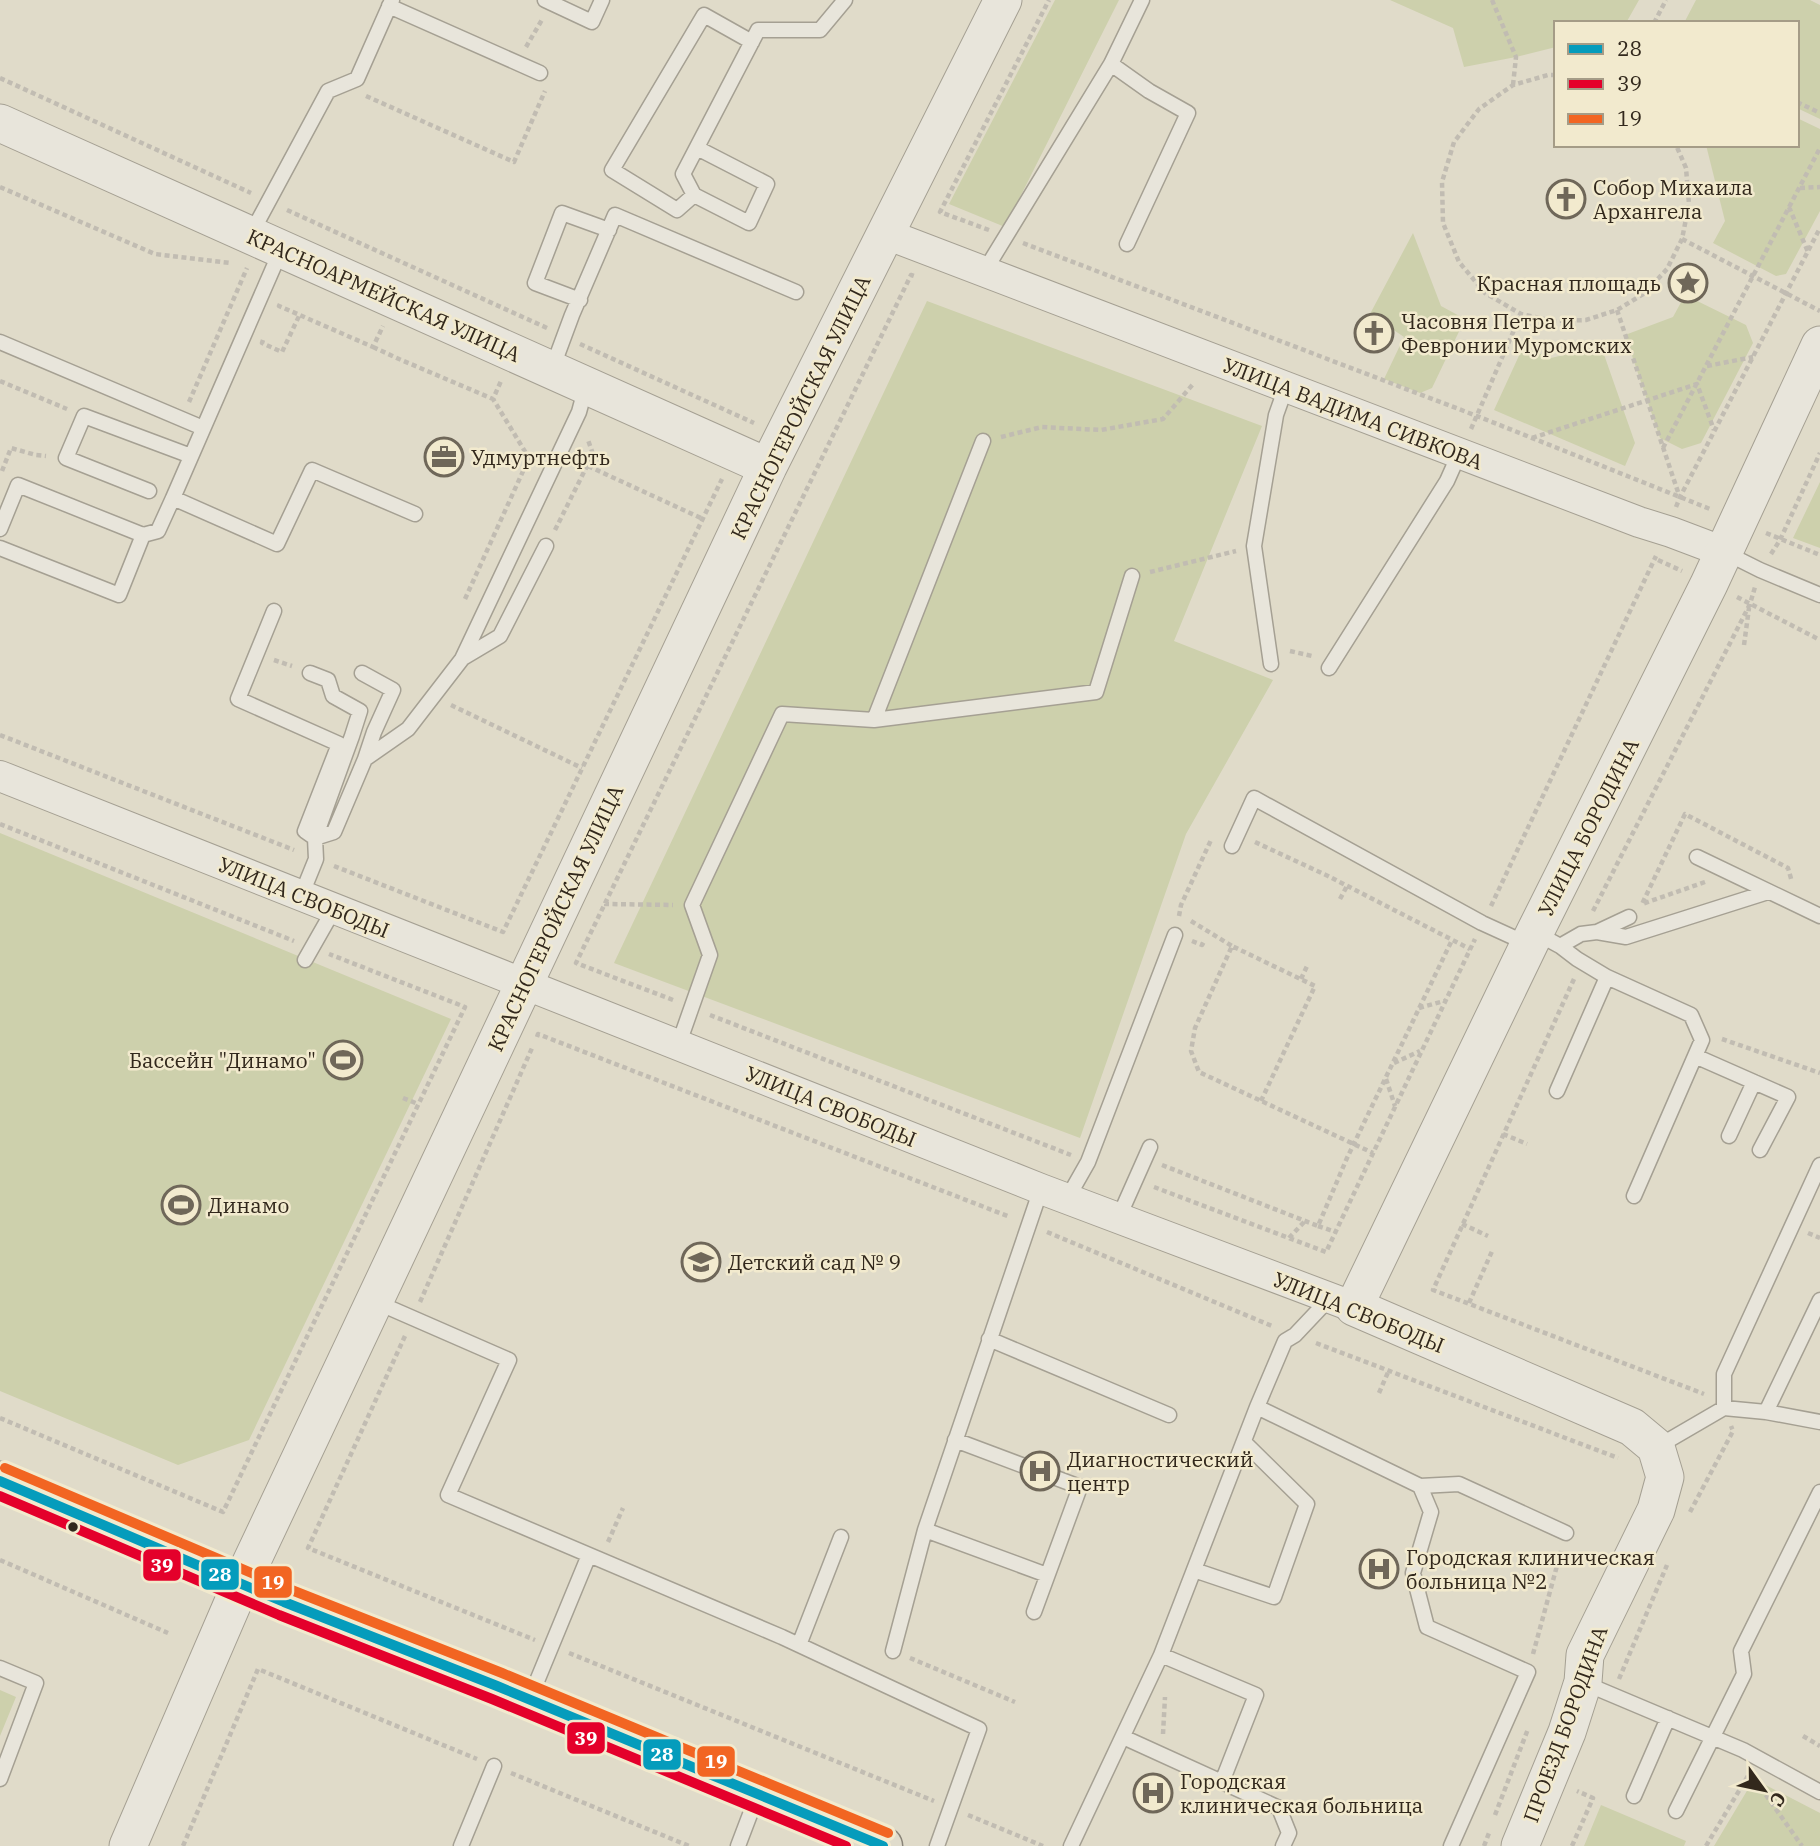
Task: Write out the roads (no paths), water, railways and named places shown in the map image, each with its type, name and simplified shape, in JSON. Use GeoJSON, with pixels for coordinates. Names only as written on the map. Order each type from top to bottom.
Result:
{"type":"FeatureCollection","features":[{"type":"Feature","properties":{"kind":"main road"},"geometry":{"type":"LineString","coordinates":[[0,1481],[241,1584],[883,1846]]}},
{"type":"Feature","properties":{"kind":"street","name":"КРАСНОГЕРОЙСКАЯ УЛИЦА"},"geometry":{"type":"LineString","coordinates":[[128,1846],[241,1584],[768,467],[1003,0]]}},
{"type":"Feature","properties":{"kind":"street","name":"КРАСНОАРМЕЙСКАЯ УЛИЦА"},"geometry":{"type":"LineString","coordinates":[[0,123],[260,251],[552,370],[583,399],[768,467]]}},
{"type":"Feature","properties":{"kind":"street","name":"УЛИЦА ВАДИМА СИВКОВА"},"geometry":{"type":"LineString","coordinates":[[886,234],[1459,454],[1671,532],[1717,568]]}},
{"type":"Feature","properties":{"kind":"street","name":"УЛИЦА БОРОДИНА"},"geometry":{"type":"LineString","coordinates":[[1342,1303],[1542,941],[1820,345]]}},
{"type":"Feature","properties":{"kind":"street","name":"УЛИЦА СВОБОДЫ"},"geometry":{"type":"LineString","coordinates":[[0,776],[1054,1194],[1342,1303],[1632,1427],[1656,1447]]}},
{"type":"Feature","properties":{"kind":"street","name":"ПРОЕЗД БОРОДИНА"},"geometry":{"type":"LineString","coordinates":[[1520,1846],[1567,1732],[1597,1689],[1585,1655],[1656,1510],[1665,1476],[1656,1447]]}},
{"type":"Feature","properties":{"kind":"lane"},"geometry":{"type":"LineString","coordinates":[[548,2],[592,22],[602,0]]}},
{"type":"Feature","properties":{"kind":"lane"},"geometry":{"type":"LineString","coordinates":[[697,148],[767,184],[749,223],[694,195],[683,174],[758,30],[820,30],[845,0]]}},
{"type":"Feature","properties":{"kind":"lane"},"geometry":{"type":"LineString","coordinates":[[984,272],[1111,64],[1142,0]]}},
{"type":"Feature","properties":{"kind":"lane"},"geometry":{"type":"LineString","coordinates":[[0,529],[18,485],[143,535],[158,531],[203,428],[260,251],[268,201],[328,91],[357,79],[391,3],[540,73]]}},
{"type":"Feature","properties":{"kind":"lane"},"geometry":{"type":"LineString","coordinates":[[694,195],[677,210],[612,170],[704,15],[752,42]]}},
{"type":"Feature","properties":{"kind":"lane"},"geometry":{"type":"LineString","coordinates":[[1111,64],[1149,91],[1188,113],[1127,244]]}},
{"type":"Feature","properties":{"kind":"lane"},"geometry":{"type":"LineString","coordinates":[[580,300],[535,283],[562,213],[609,230]]}},
{"type":"Feature","properties":{"kind":"lane"},"geometry":{"type":"LineString","coordinates":[[552,370],[572,315],[615,215],[796,292]]}},
{"type":"Feature","properties":{"kind":"lane"},"geometry":{"type":"LineString","coordinates":[[0,342],[203,428]]}},
{"type":"Feature","properties":{"kind":"lane"},"geometry":{"type":"LineString","coordinates":[[1270,664],[1254,547],[1276,415],[1286,387]]}},
{"type":"Feature","properties":{"kind":"lane"},"geometry":{"type":"LineString","coordinates":[[365,759],[408,729],[461,659],[583,399]]}},
{"type":"Feature","properties":{"kind":"lane"},"geometry":{"type":"LineString","coordinates":[[149,491],[66,458],[84,416],[191,456]]}},
{"type":"Feature","properties":{"kind":"lane"},"geometry":{"type":"LineString","coordinates":[[873,720],[983,441]]}},
{"type":"Feature","properties":{"kind":"lane"},"geometry":{"type":"LineString","coordinates":[[1331,665],[1447,481],[1459,454]]}},
{"type":"Feature","properties":{"kind":"lane"},"geometry":{"type":"LineString","coordinates":[[173,498],[277,544],[312,470],[415,514]]}},
{"type":"Feature","properties":{"kind":"lane"},"geometry":{"type":"LineString","coordinates":[[0,548],[119,595],[143,535]]}},
{"type":"Feature","properties":{"kind":"lane"},"geometry":{"type":"LineString","coordinates":[[461,659],[500,636],[546,546]]}},
{"type":"Feature","properties":{"kind":"lane","name":"УЛИЦА ВАДИМА СИВКОВА"},"geometry":{"type":"LineString","coordinates":[[1717,568],[1760,570],[1820,595]]}},
{"type":"Feature","properties":{"kind":"lane"},"geometry":{"type":"LineString","coordinates":[[678,1045],[710,955],[692,905],[782,714],[873,720],[1096,692],[1132,576]]}},
{"type":"Feature","properties":{"kind":"lane"},"geometry":{"type":"LineString","coordinates":[[274,611],[238,699],[339,744],[305,831],[315,838]]}},
{"type":"Feature","properties":{"kind":"lane"},"geometry":{"type":"LineString","coordinates":[[301,896],[316,859],[315,838],[360,711],[334,696],[328,680],[310,673]]}},
{"type":"Feature","properties":{"kind":"lane"},"geometry":{"type":"LineString","coordinates":[[315,838],[334,832],[393,690],[362,673]]}},
{"type":"Feature","properties":{"kind":"lane"},"geometry":{"type":"LineString","coordinates":[[1234,840],[1254,798],[1482,923],[1542,941],[1607,977],[1691,1016],[1702,1040],[1634,1196]]}},
{"type":"Feature","properties":{"kind":"lane"},"geometry":{"type":"LineString","coordinates":[[1697,858],[1820,916]]}},
{"type":"Feature","properties":{"kind":"lane"},"geometry":{"type":"LineString","coordinates":[[1542,941],[1597,932],[1626,937],[1769,892]]}},
{"type":"Feature","properties":{"kind":"lane"},"geometry":{"type":"LineString","coordinates":[[309,954],[334,909]]}},
{"type":"Feature","properties":{"kind":"lane"},"geometry":{"type":"LineString","coordinates":[[1597,932],[1629,917]]}},
{"type":"Feature","properties":{"kind":"lane"},"geometry":{"type":"LineString","coordinates":[[893,1651],[925,1530],[1028,1223],[1088,1162],[1175,934]]}},
{"type":"Feature","properties":{"kind":"lane"},"geometry":{"type":"LineString","coordinates":[[1557,1091],[1607,977]]}},
{"type":"Feature","properties":{"kind":"lane"},"geometry":{"type":"LineString","coordinates":[[1695,1056],[1788,1097],[1760,1150]]}},
{"type":"Feature","properties":{"kind":"lane"},"geometry":{"type":"LineString","coordinates":[[1729,1136],[1754,1082]]}},
{"type":"Feature","properties":{"kind":"lane"},"geometry":{"type":"LineString","coordinates":[[1118,1219],[1148,1153]]}},
{"type":"Feature","properties":{"kind":"lane"},"geometry":{"type":"LineString","coordinates":[[1724,1408],[1724,1374],[1820,1164]]}},
{"type":"Feature","properties":{"kind":"lane"},"geometry":{"type":"LineString","coordinates":[[1766,1412],[1820,1300]]}},
{"type":"Feature","properties":{"kind":"lane"},"geometry":{"type":"LineString","coordinates":[[375,1301],[509,1360],[448,1495],[799,1645],[979,1729],[937,1846]]}},
{"type":"Feature","properties":{"kind":"lane"},"geometry":{"type":"LineString","coordinates":[[1071,1846],[1164,1657],[1194,1570],[1285,1341],[1342,1303]]}},
{"type":"Feature","properties":{"kind":"lane"},"geometry":{"type":"LineString","coordinates":[[989,1339],[1169,1415]]}},
{"type":"Feature","properties":{"kind":"lane"},"geometry":{"type":"LineString","coordinates":[[1257,1407],[1420,1486],[1459,1484],[1566,1533]]}},
{"type":"Feature","properties":{"kind":"lane"},"geometry":{"type":"LineString","coordinates":[[1656,1447],[1724,1408],[1766,1412],[1820,1422]]}},
{"type":"Feature","properties":{"kind":"lane"},"geometry":{"type":"LineString","coordinates":[[955,1440],[1080,1487],[1034,1612]]}},
{"type":"Feature","properties":{"kind":"lane"},"geometry":{"type":"LineString","coordinates":[[1194,1570],[1274,1597],[1307,1504],[1244,1442]]}},
{"type":"Feature","properties":{"kind":"lane"},"geometry":{"type":"LineString","coordinates":[[1420,1486],[1431,1512],[1413,1573],[1427,1627],[1528,1672],[1451,1846]]}},
{"type":"Feature","properties":{"kind":"lane"},"geometry":{"type":"LineString","coordinates":[[1676,1811],[1744,1674],[1741,1651],[1820,1492]]}},
{"type":"Feature","properties":{"kind":"lane"},"geometry":{"type":"LineString","coordinates":[[925,1530],[1047,1575]]}},
{"type":"Feature","properties":{"kind":"lane"},"geometry":{"type":"LineString","coordinates":[[799,1645],[841,1536]]}},
{"type":"Feature","properties":{"kind":"lane"},"geometry":{"type":"LineString","coordinates":[[530,1700],[595,1558]]}},
{"type":"Feature","properties":{"kind":"lane"},"geometry":{"type":"LineString","coordinates":[[1164,1657],[1256,1695],[1222,1782]]}},
{"type":"Feature","properties":{"kind":"lane"},"geometry":{"type":"LineString","coordinates":[[0,1668],[36,1683],[0,1779]]}},
{"type":"Feature","properties":{"kind":"lane"},"geometry":{"type":"LineString","coordinates":[[1597,1689],[1743,1750],[1820,1792]]}},
{"type":"Feature","properties":{"kind":"lane"},"geometry":{"type":"LineString","coordinates":[[1634,1796],[1668,1718]]}},
{"type":"Feature","properties":{"kind":"lane"},"geometry":{"type":"LineString","coordinates":[[1123,1737],[1279,1808],[1289,1833],[1283,1846]]}},
{"type":"Feature","properties":{"kind":"lane"},"geometry":{"type":"LineString","coordinates":[[461,1846],[494,1766]]}},
{"type":"Feature","properties":{"kind":"lane"},"geometry":{"type":"LineString","coordinates":[[738,1846],[758,1795]]}},
{"type":"Feature","properties":{"kind":"place","name":"Собор Михаила Архангела"},"geometry":{"type":"Point","coordinates":[1566,199]}},
{"type":"Feature","properties":{"kind":"place","name":"Красная площадь"},"geometry":{"type":"Point","coordinates":[1688,283]}},
{"type":"Feature","properties":{"kind":"place","name":"Часовня Петра и Февронии Муромских"},"geometry":{"type":"Point","coordinates":[1374,333]}},
{"type":"Feature","properties":{"kind":"place","name":"Удмуртнефть"},"geometry":{"type":"Point","coordinates":[444,457]}},
{"type":"Feature","properties":{"kind":"place","name":"Бассейн \"Динамо\""},"geometry":{"type":"Point","coordinates":[343,1060]}},
{"type":"Feature","properties":{"kind":"place","name":"Динамо"},"geometry":{"type":"Point","coordinates":[181,1205]}},
{"type":"Feature","properties":{"kind":"place","name":"Детский сад № 9"},"geometry":{"type":"Point","coordinates":[701,1262]}},
{"type":"Feature","properties":{"kind":"place","name":"Диагностический центр"},"geometry":{"type":"Point","coordinates":[1040,1471]}},
{"type":"Feature","properties":{"kind":"place","name":"Городская клиническая больница №2"},"geometry":{"type":"Point","coordinates":[1379,1569]}},
{"type":"Feature","properties":{"kind":"place","name":"Городская клиническая больница"},"geometry":{"type":"Point","coordinates":[1153,1793]}}]}
